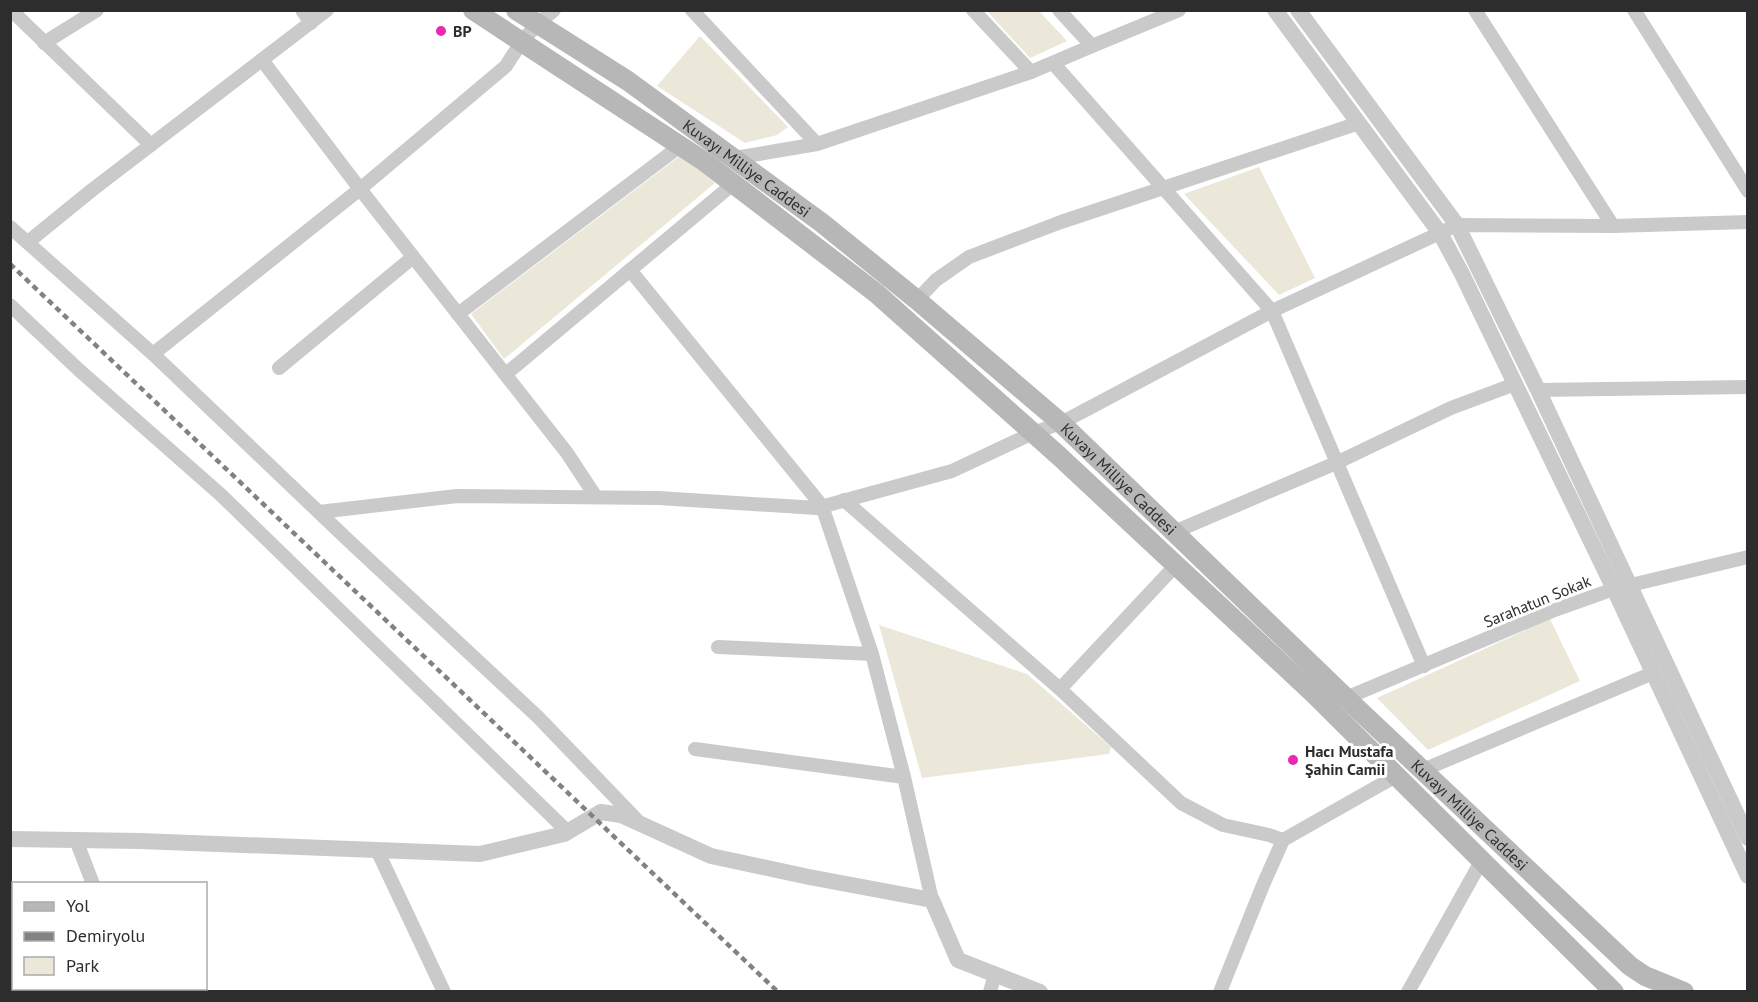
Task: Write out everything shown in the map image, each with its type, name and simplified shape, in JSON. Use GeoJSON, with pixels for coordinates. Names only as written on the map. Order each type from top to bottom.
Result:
{"type":"FeatureCollection","features":[{"type":"Feature","properties":{"kind":"main road","name":"Kuvayı Milliye Caddesi"},"geometry":{"type":"LineString","coordinates":[[473,10],[705,162],[876,293],[1034,433],[1314,694],[1614,992]]}},
{"type":"Feature","properties":{"kind":"main road","name":"Kuvayı Milliye Caddesi"},"geometry":{"type":"LineString","coordinates":[[516,10],[628,81],[735,158],[822,223],[917,300],[1062,423],[1346,698],[1630,966],[1644,976],[1684,992]]}},
{"type":"Feature","properties":{"kind":"street"},"geometry":{"type":"LineString","coordinates":[[11,10],[151,145]]}},
{"type":"Feature","properties":{"kind":"street"},"geometry":{"type":"LineString","coordinates":[[44,43],[97,10]]}},
{"type":"Feature","properties":{"kind":"street"},"geometry":{"type":"LineString","coordinates":[[302,10],[311,23]]}},
{"type":"Feature","properties":{"kind":"street"},"geometry":{"type":"LineString","coordinates":[[28,242],[327,10]]}},
{"type":"Feature","properties":{"kind":"street"},"geometry":{"type":"LineString","coordinates":[[153,354],[360,189],[506,66],[520,42],[537,24],[555,10]]}},
{"type":"Feature","properties":{"kind":"street"},"geometry":{"type":"LineString","coordinates":[[692,10],[817,144]]}},
{"type":"Feature","properties":{"kind":"street"},"geometry":{"type":"LineString","coordinates":[[973,10],[1031,72]]}},
{"type":"Feature","properties":{"kind":"street"},"geometry":{"type":"LineString","coordinates":[[1059,10],[1092,46]]}},
{"type":"Feature","properties":{"kind":"street"},"geometry":{"type":"LineString","coordinates":[[735,158],[817,144],[1031,72],[1179,10]]}},
{"type":"Feature","properties":{"kind":"street"},"geometry":{"type":"LineString","coordinates":[[1275,10],[1440,233],[1748,838]]}},
{"type":"Feature","properties":{"kind":"street"},"geometry":{"type":"LineString","coordinates":[[1298,10],[1457,225],[1539,390],[1622,587],[1653,673],[1748,876]]}},
{"type":"Feature","properties":{"kind":"street"},"geometry":{"type":"LineString","coordinates":[[1475,10],[1613,226]]}},
{"type":"Feature","properties":{"kind":"street"},"geometry":{"type":"LineString","coordinates":[[1634,10],[1748,191]]}},
{"type":"Feature","properties":{"kind":"street"},"geometry":{"type":"LineString","coordinates":[[262,60],[567,453],[596,497]]}},
{"type":"Feature","properties":{"kind":"street"},"geometry":{"type":"LineString","coordinates":[[1053,63],[1272,311],[1424,666]]}},
{"type":"Feature","properties":{"kind":"street"},"geometry":{"type":"LineString","coordinates":[[917,300],[936,280],[969,257],[1061,222],[1359,123]]}},
{"type":"Feature","properties":{"kind":"street"},"geometry":{"type":"LineString","coordinates":[[458,314],[680,146]]}},
{"type":"Feature","properties":{"kind":"street"},"geometry":{"type":"LineString","coordinates":[[506,374],[733,184]]}},
{"type":"Feature","properties":{"kind":"street"},"geometry":{"type":"LineString","coordinates":[[320,512],[457,496],[658,498],[817,508],[952,471],[1034,433],[1062,423],[1272,311],[1457,225],[1613,226],[1748,222]]}},
{"type":"Feature","properties":{"kind":"street"},"geometry":{"type":"LineString","coordinates":[[10,227],[153,354],[538,717],[639,822]]}},
{"type":"Feature","properties":{"kind":"street"},"geometry":{"type":"LineString","coordinates":[[279,368],[413,256]]}},
{"type":"Feature","properties":{"kind":"street"},"geometry":{"type":"LineString","coordinates":[[630,270],[822,506],[872,654],[904,777],[932,900],[958,960],[1040,992]]}},
{"type":"Feature","properties":{"kind":"street"},"geometry":{"type":"LineString","coordinates":[[10,305],[79,370],[221,495],[568,832]]}},
{"type":"Feature","properties":{"kind":"street"},"geometry":{"type":"LineString","coordinates":[[1174,532],[1336,463],[1451,408],[1515,384]]}},
{"type":"Feature","properties":{"kind":"street"},"geometry":{"type":"LineString","coordinates":[[1539,390],[1748,387]]}},
{"type":"Feature","properties":{"kind":"street"},"geometry":{"type":"LineString","coordinates":[[844,500],[1060,689],[1181,803],[1223,825],[1283,840]]}},
{"type":"Feature","properties":{"kind":"street","name":"Sarahatun Sokak"},"geometry":{"type":"LineString","coordinates":[[1346,698],[1552,611],[1622,587],[1748,557]]}},
{"type":"Feature","properties":{"kind":"street"},"geometry":{"type":"LineString","coordinates":[[1060,689],[1176,565]]}},
{"type":"Feature","properties":{"kind":"street"},"geometry":{"type":"LineString","coordinates":[[718,647],[872,654]]}},
{"type":"Feature","properties":{"kind":"street"},"geometry":{"type":"LineString","coordinates":[[1423,770],[1653,673]]}},
{"type":"Feature","properties":{"kind":"street"},"geometry":{"type":"LineString","coordinates":[[695,749],[904,777]]}},
{"type":"Feature","properties":{"kind":"street"},"geometry":{"type":"LineString","coordinates":[[1220,992],[1283,840],[1396,776]]}},
{"type":"Feature","properties":{"kind":"street"},"geometry":{"type":"LineString","coordinates":[[10,839],[140,841],[480,854],[564,834],[601,813],[621,815],[639,822],[711,856],[932,900]]}},
{"type":"Feature","properties":{"kind":"street"},"geometry":{"type":"LineString","coordinates":[[76,840],[92,882]]}},
{"type":"Feature","properties":{"kind":"street"},"geometry":{"type":"LineString","coordinates":[[378,850],[444,992]]}},
{"type":"Feature","properties":{"kind":"street"},"geometry":{"type":"LineString","coordinates":[[1408,992],[1482,860]]}},
{"type":"Feature","properties":{"kind":"street"},"geometry":{"type":"LineString","coordinates":[[990,992],[995,974]]}},
{"type":"Feature","properties":{"kind":"green space"},"geometry":{"type":"Polygon","coordinates":[[[987,11],[1039,11],[1067,41],[1030,58],[987,11]]]}},
{"type":"Feature","properties":{"kind":"green space"},"geometry":{"type":"Polygon","coordinates":[[[700,36],[788,127],[777,135],[745,143],[657,86],[700,36]]]}},
{"type":"Feature","properties":{"kind":"green space"},"geometry":{"type":"Polygon","coordinates":[[[681,155],[715,183],[504,359],[471,314],[681,155]]]}},
{"type":"Feature","properties":{"kind":"green space"},"geometry":{"type":"Polygon","coordinates":[[[1259,167],[1315,278],[1279,295],[1184,194],[1259,167]]]}},
{"type":"Feature","properties":{"kind":"green space"},"geometry":{"type":"Polygon","coordinates":[[[1550,619],[1580,681],[1428,750],[1377,698],[1550,619]]]}},
{"type":"Feature","properties":{"kind":"green space"},"geometry":{"type":"Polygon","coordinates":[[[879,625],[1027,674],[1111,747],[1109,754],[922,778],[879,625]]]}},
{"type":"Feature","properties":{"kind":"railway"},"geometry":{"type":"LineString","coordinates":[[10,264],[778,992]]}},
{"type":"Feature","properties":{"kind":"place","name":"BP"},"geometry":{"type":"Point","coordinates":[441,31]}},
{"type":"Feature","properties":{"kind":"place","name":"Hacı Mustafa Şahin Camii"},"geometry":{"type":"Point","coordinates":[1293,760]}}]}
